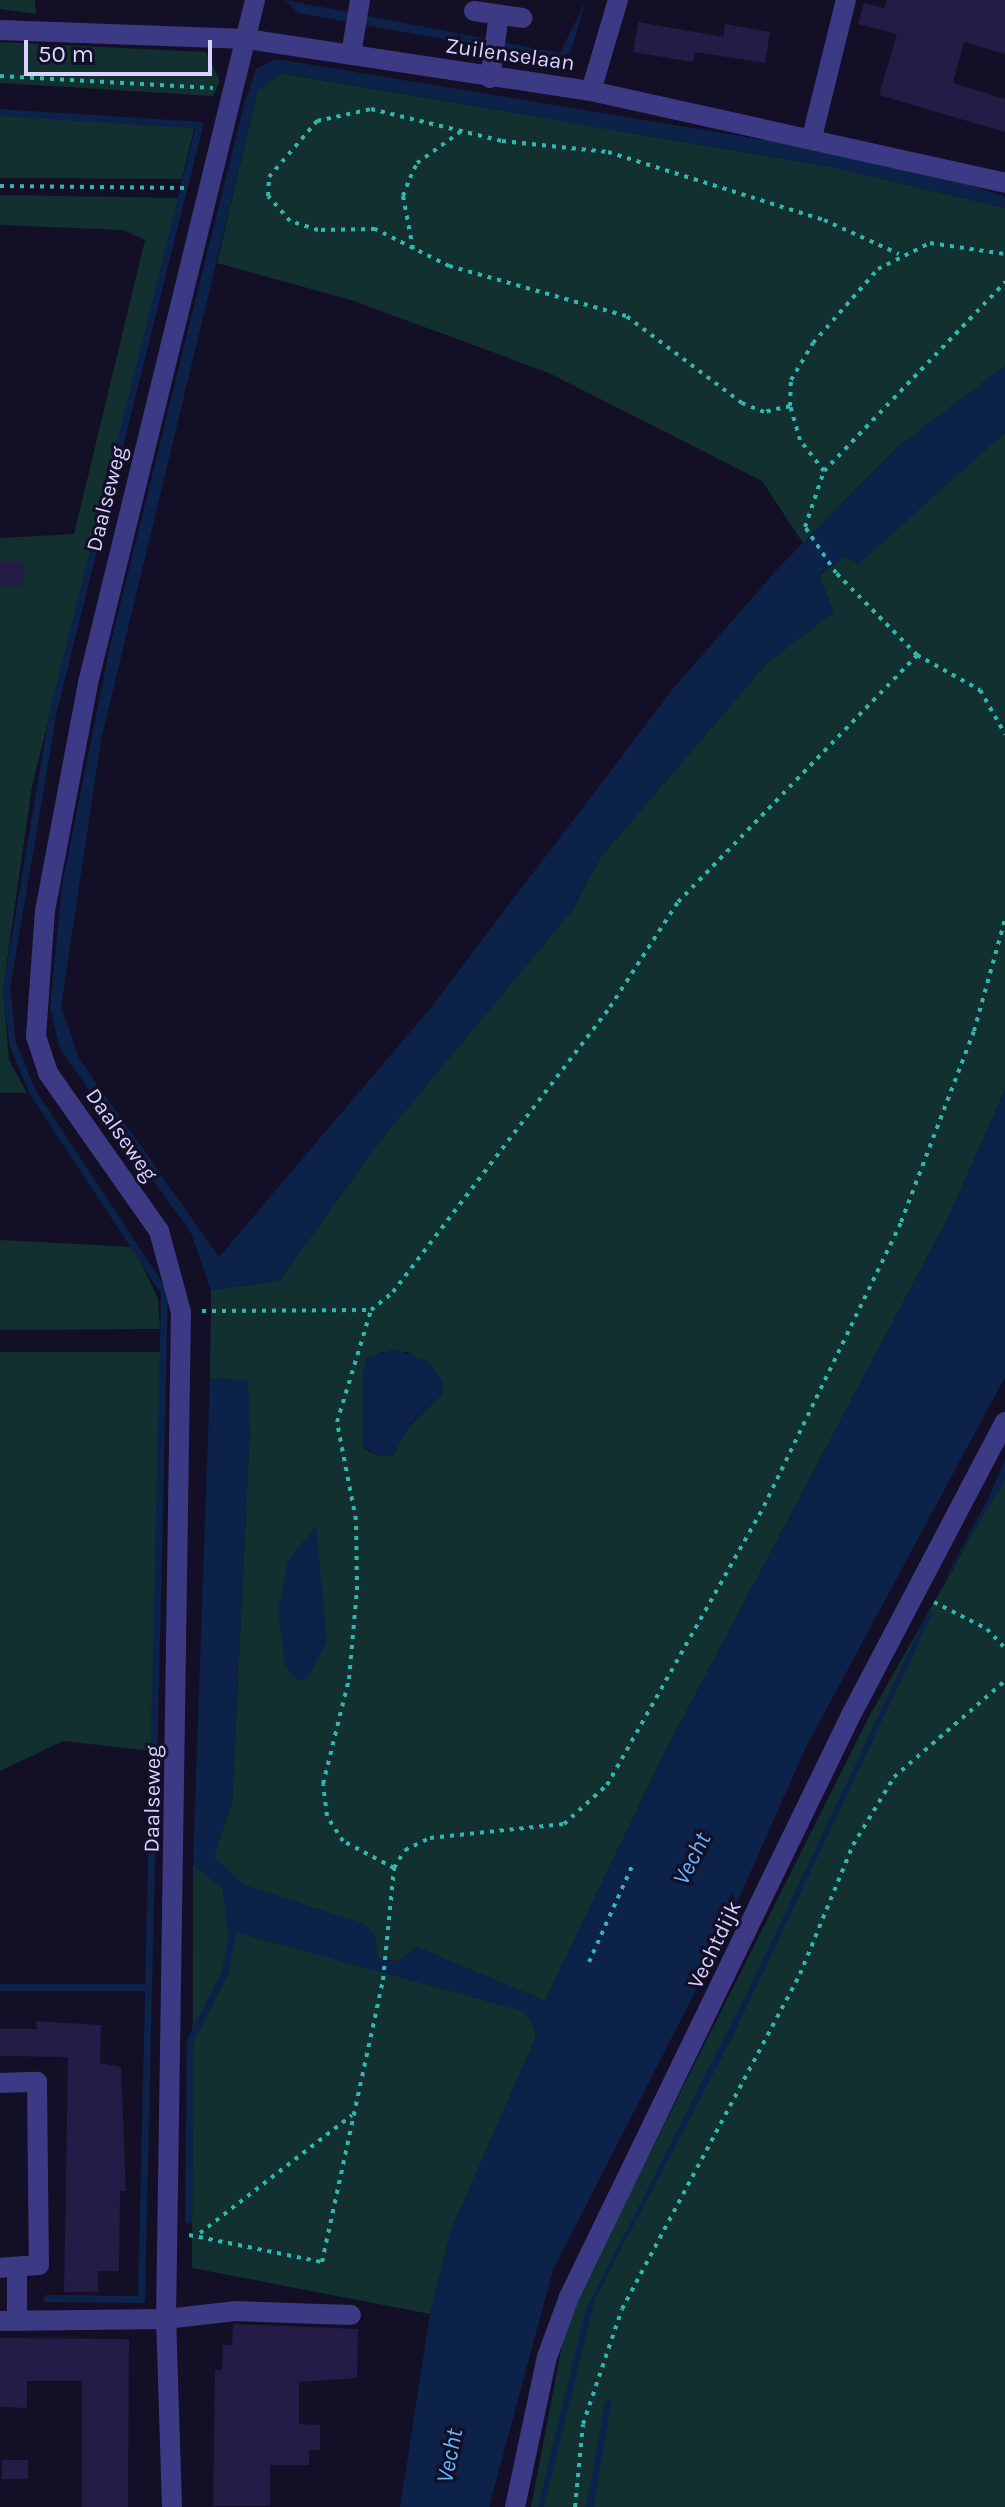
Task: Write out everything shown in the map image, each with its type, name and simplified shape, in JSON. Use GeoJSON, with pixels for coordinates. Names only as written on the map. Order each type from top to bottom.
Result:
{"type":"FeatureCollection","features":[{"type":"Feature","properties":{"kind":"street","name":"Daalseweg"},"geometry":{"type":"LineString","coordinates":[[172,2507],[166,2319],[181,1312],[159,1231],[48,1073],[36,1036],[45,911],[88,683],[255,0]]}},
{"type":"Feature","properties":{"kind":"street"},"geometry":{"type":"LineString","coordinates":[[351,55],[360,0]]}},
{"type":"Feature","properties":{"kind":"street"},"geometry":{"type":"LineString","coordinates":[[591,91],[618,0]]}},
{"type":"Feature","properties":{"kind":"street"},"geometry":{"type":"LineString","coordinates":[[812,137],[846,0]]}},
{"type":"Feature","properties":{"kind":"street"},"geometry":{"type":"LineString","coordinates":[[474,11],[523,18]]}},
{"type":"Feature","properties":{"kind":"street"},"geometry":{"type":"LineString","coordinates":[[490,78],[499,15]]}},
{"type":"Feature","properties":{"kind":"street","name":"Zuilenselaan"},"geometry":{"type":"LineString","coordinates":[[0,30],[247,39],[591,91],[812,137],[1005,183]]}},
{"type":"Feature","properties":{"kind":"street","name":"Vechtdijk"},"geometry":{"type":"LineString","coordinates":[[515,2507],[547,2357],[569,2297],[913,1591],[1005,1422]]}},
{"type":"Feature","properties":{"kind":"street"},"geometry":{"type":"LineString","coordinates":[[0,2083],[37,2082],[39,2265],[8,2269],[8,2321],[166,2319],[235,2311],[351,2315]]}},
{"type":"Feature","properties":{"kind":"path"},"geometry":{"type":"LineString","coordinates":[[0,76],[232,89]]}},
{"type":"Feature","properties":{"kind":"path"},"geometry":{"type":"LineString","coordinates":[[790,406],[764,412],[742,403],[626,316],[414,251],[375,229],[318,230],[281,216],[268,196],[269,177],[307,128],[341,111],[371,109],[468,133],[608,152],[824,220],[899,254]]}},
{"type":"Feature","properties":{"kind":"path"},"geometry":{"type":"LineString","coordinates":[[414,251],[403,196],[410,178],[431,151],[468,133]]}},
{"type":"Feature","properties":{"kind":"path"},"geometry":{"type":"LineString","coordinates":[[0,186],[207,189]]}},
{"type":"Feature","properties":{"kind":"path"},"geometry":{"type":"LineString","coordinates":[[824,471],[800,440],[790,406],[791,380],[813,343],[899,254],[930,243],[1005,254]]}},
{"type":"Feature","properties":{"kind":"path"},"geometry":{"type":"LineString","coordinates":[[1005,282],[824,471],[805,527],[836,573],[917,655],[980,690],[1005,734]]}},
{"type":"Feature","properties":{"kind":"path"},"geometry":{"type":"LineString","coordinates":[[394,1868],[343,1841],[327,1816],[323,1784],[349,1679],[357,1590],[356,1520],[337,1422],[371,1310],[393,1292],[610,1007],[678,902],[917,655]]}},
{"type":"Feature","properties":{"kind":"path"},"geometry":{"type":"LineString","coordinates":[[200,2233],[322,2262],[390,1943],[394,1868],[405,1850],[430,1838],[564,1824],[607,1785],[764,1506],[901,1222],[974,1031],[1005,919]]}},
{"type":"Feature","properties":{"kind":"path"},"geometry":{"type":"LineString","coordinates":[[181,1312],[371,1310]]}},
{"type":"Feature","properties":{"kind":"path"},"geometry":{"type":"LineString","coordinates":[[913,1591],[987,1629],[1005,1648]]}},
{"type":"Feature","properties":{"kind":"path"},"geometry":{"type":"LineString","coordinates":[[575,2507],[583,2424],[626,2298],[800,1974],[853,1845],[894,1777],[1005,1681]]}},
{"type":"Feature","properties":{"kind":"path"},"geometry":{"type":"LineString","coordinates":[[589,1962],[633,1864]]}},
{"type":"Feature","properties":{"kind":"path"},"geometry":{"type":"LineString","coordinates":[[168,2241],[200,2233],[353,2114]]}},
{"type":"Feature","properties":{"kind":"green space"},"geometry":{"type":"Polygon","coordinates":[[[0,0],[35,0],[36,14],[0,9],[0,0]]]}},
{"type":"Feature","properties":{"kind":"green space"},"geometry":{"type":"Polygon","coordinates":[[[0,42],[206,52],[220,81],[213,96],[0,83],[0,42]]]}},
{"type":"Feature","properties":{"kind":"green space"},"geometry":{"type":"Polygon","coordinates":[[[281,73],[832,167],[1005,208],[1005,366],[898,447],[803,543],[762,481],[549,373],[351,300],[217,263],[258,89],[281,73]]]}},
{"type":"Feature","properties":{"kind":"green space"},"geometry":{"type":"Polygon","coordinates":[[[0,112],[191,126],[194,129],[182,179],[0,178],[0,112]]]}},
{"type":"Feature","properties":{"kind":"green space"},"geometry":{"type":"Polygon","coordinates":[[[0,195],[179,198],[32,786],[3,989],[9,1060],[27,1093],[0,1093],[0,538],[74,534],[145,240],[123,230],[0,225],[0,195]]]}},
{"type":"Feature","properties":{"kind":"green space"},"geometry":{"type":"Polygon","coordinates":[[[1005,432],[1005,1090],[948,1218],[665,1752],[545,2001],[416,1947],[398,1962],[378,1958],[364,1924],[243,1885],[213,1856],[232,1803],[250,1428],[245,1410],[210,1378],[211,1290],[279,1281],[380,1141],[573,909],[600,858],[767,663],[833,612],[819,576],[844,556],[859,563],[1005,432]],[[380,1352],[363,1448],[380,1456],[442,1394],[408,1352],[380,1352]]]}},
{"type":"Feature","properties":{"kind":"green space"},"geometry":{"type":"Polygon","coordinates":[[[0,1240],[134,1247],[158,1299],[160,1329],[0,1330],[0,1240]]]}},
{"type":"Feature","properties":{"kind":"green space"},"geometry":{"type":"Polygon","coordinates":[[[0,1352],[161,1352],[152,1751],[63,1741],[0,1771],[0,1352]]]}},
{"type":"Feature","properties":{"kind":"green space"},"geometry":{"type":"Polygon","coordinates":[[[1005,1477],[1005,2507],[531,2507],[563,2340],[580,2292],[870,1715],[1005,1477]]]}},
{"type":"Feature","properties":{"kind":"green space"},"geometry":{"type":"Polygon","coordinates":[[[193,1864],[223,1889],[228,1930],[524,2011],[534,2022],[536,2038],[451,2230],[430,2314],[192,2268],[193,1864]]]}},
{"type":"Feature","properties":{"kind":"water"},"geometry":{"type":"Polygon","coordinates":[[[285,0],[560,53],[586,0],[571,51],[559,60],[298,13],[285,0]]]}},
{"type":"Feature","properties":{"kind":"water"},"geometry":{"type":"Polygon","coordinates":[[[276,59],[825,150],[967,184],[1005,197],[1005,208],[832,167],[282,73],[258,90],[101,740],[61,1007],[80,1060],[219,1257],[428,1011],[676,685],[781,565],[898,447],[1005,366],[1005,432],[859,564],[844,556],[819,575],[834,612],[767,663],[600,858],[573,909],[380,1141],[279,1281],[211,1290],[191,1233],[60,1049],[50,1007],[62,886],[110,646],[244,104],[256,69],[276,59]]]}},
{"type":"Feature","properties":{"kind":"water","name":"Vecht"},"geometry":{"type":"Polygon","coordinates":[[[1005,1090],[1005,1377],[805,1749],[713,1957],[553,2270],[489,2507],[400,2507],[430,2314],[451,2230],[537,2034],[524,2011],[227,1930],[223,1889],[193,1864],[210,1378],[248,1380],[250,1427],[232,1803],[214,1856],[243,1885],[364,1924],[375,1935],[378,1958],[397,1962],[416,1947],[545,2001],[665,1752],[948,1218],[1005,1090]]]}},
{"type":"Feature","properties":{"kind":"water"},"geometry":{"type":"Polygon","coordinates":[[[395,1349],[428,1361],[443,1382],[442,1394],[410,1425],[393,1456],[380,1456],[363,1447],[363,1373],[367,1358],[395,1349]]]}},
{"type":"Feature","properties":{"kind":"water"},"geometry":{"type":"Polygon","coordinates":[[[1005,1459],[1005,1480],[936,1595],[989,1497],[1005,1459]]]}},
{"type":"Feature","properties":{"kind":"water"},"geometry":{"type":"Polygon","coordinates":[[[316,1525],[327,1641],[308,1677],[298,1681],[285,1666],[278,1611],[288,1561],[316,1525]]]}},
{"type":"Feature","properties":{"kind":"water"},"geometry":{"type":"Polygon","coordinates":[[[928,1611],[933,1613],[731,2040],[595,2299],[544,2507],[538,2507],[585,2312],[752,1983],[928,1611]]]}},
{"type":"Feature","properties":{"kind":"water"},"geometry":{"type":"Polygon","coordinates":[[[612,2399],[594,2507],[586,2507],[605,2402],[612,2399]]]}},
{"type":"Feature","properties":{"kind":"building"},"geometry":{"type":"Polygon","coordinates":[[[887,0],[1005,0],[1005,54],[964,42],[953,83],[1005,99],[1005,132],[879,95],[897,34],[858,24],[864,3],[884,8],[887,0]]]}},
{"type":"Feature","properties":{"kind":"building"},"geometry":{"type":"Polygon","coordinates":[[[638,22],[723,37],[725,24],[770,32],[765,63],[695,52],[693,62],[633,52],[638,22]]]}},
{"type":"Feature","properties":{"kind":"building"},"geometry":{"type":"Polygon","coordinates":[[[0,562],[23,562],[23,586],[0,586],[0,562]]]}},
{"type":"Feature","properties":{"kind":"building"},"geometry":{"type":"Polygon","coordinates":[[[36,2021],[101,2025],[100,2063],[121,2067],[126,2191],[120,2191],[119,2271],[98,2271],[98,2292],[64,2292],[68,2057],[0,2056],[0,2029],[37,2029],[36,2021]]]}},
{"type":"Feature","properties":{"kind":"building"},"geometry":{"type":"Polygon","coordinates":[[[233,2324],[358,2329],[357,2378],[299,2382],[299,2424],[320,2425],[320,2450],[309,2450],[309,2465],[270,2465],[270,2506],[213,2506],[215,2370],[222,2370],[223,2345],[232,2345],[233,2324]]]}},
{"type":"Feature","properties":{"kind":"building"},"geometry":{"type":"Polygon","coordinates":[[[0,2338],[129,2339],[128,2507],[82,2507],[82,2381],[27,2381],[27,2408],[0,2407],[0,2338]]]}},
{"type":"Feature","properties":{"kind":"building"},"geometry":{"type":"Polygon","coordinates":[[[2,2460],[28,2460],[28,2479],[2,2479],[2,2460]]]}},
{"type":"Feature","properties":{"kind":"waterway"},"geometry":{"type":"LineString","coordinates":[[0,112],[199,125],[53,710],[6,987],[12,1043],[32,1091],[164,1292],[141,2299],[47,2298]]}},
{"type":"Feature","properties":{"kind":"waterway"},"geometry":{"type":"LineString","coordinates":[[188,2220],[190,2040],[225,1972],[232,1932]]}},
{"type":"Feature","properties":{"kind":"waterway"},"geometry":{"type":"LineString","coordinates":[[0,1987],[146,1987]]}}]}
